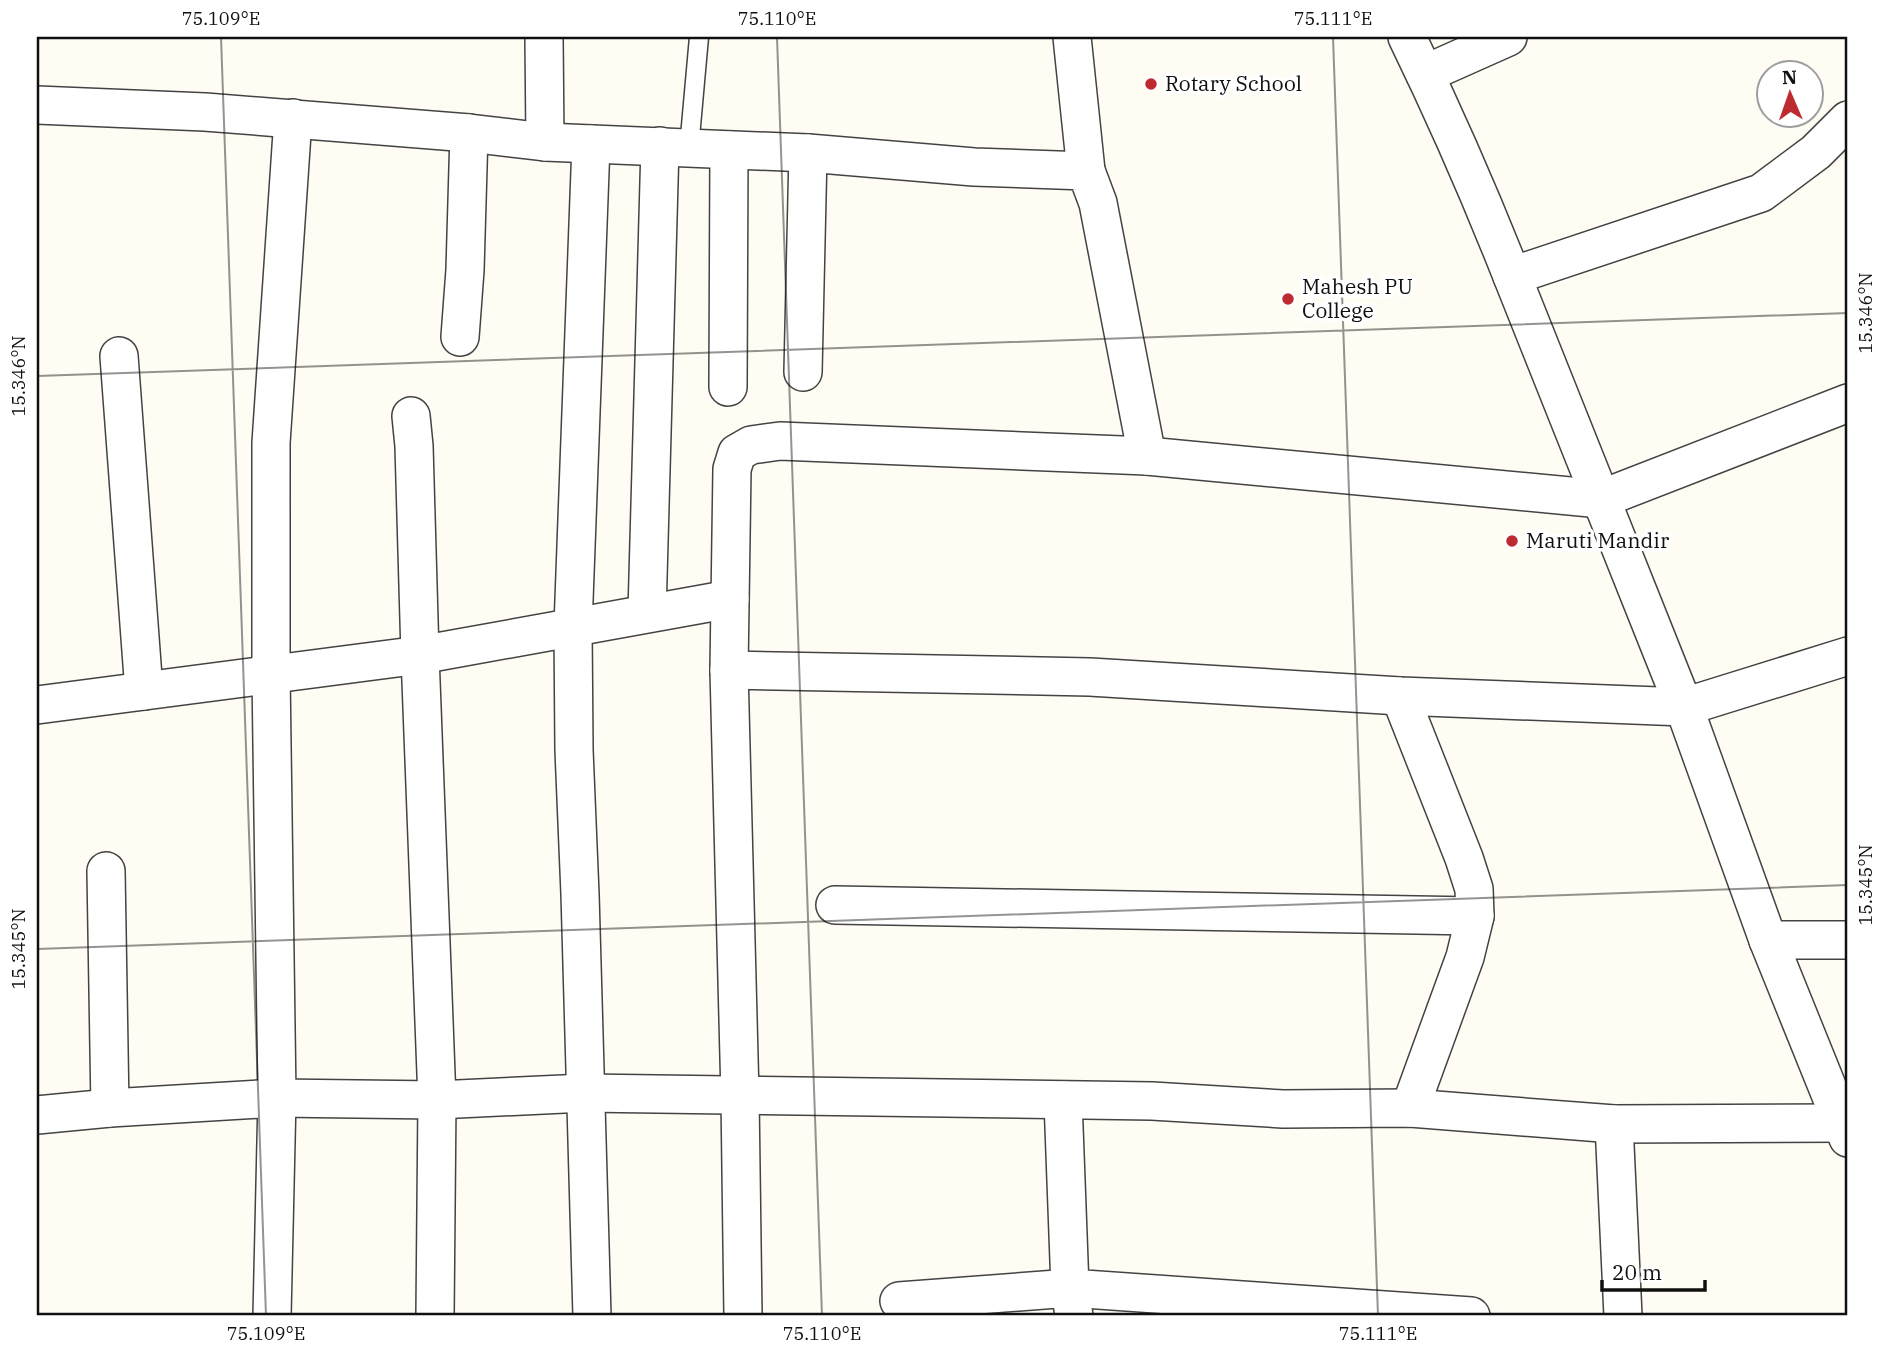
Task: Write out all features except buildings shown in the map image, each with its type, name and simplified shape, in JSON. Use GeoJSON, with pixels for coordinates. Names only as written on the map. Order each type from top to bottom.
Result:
{"type":"FeatureCollection","features":[{"type":"Feature","properties":{"kind":"street"},"geometry":{"type":"LineString","coordinates":[[544,37],[545,142]]}},
{"type":"Feature","properties":{"kind":"street"},"geometry":{"type":"LineString","coordinates":[[1072,37],[1086,172],[1098,203],[1147,456]]}},
{"type":"Feature","properties":{"kind":"street"},"geometry":{"type":"LineString","coordinates":[[37,1115],[277,1098],[437,1100],[585,1093],[1152,1101],[1283,1109],[1410,1108],[1614,1124],[1845,1131],[1768,940],[1684,707],[1491,223],[1407,37]]}},
{"type":"Feature","properties":{"kind":"street"},"geometry":{"type":"LineString","coordinates":[[1425,74],[1508,37]]}},
{"type":"Feature","properties":{"kind":"street"},"geometry":{"type":"LineString","coordinates":[[37,105],[293,118],[545,142],[808,153],[974,167],[1086,172]]}},
{"type":"Feature","properties":{"kind":"street"},"geometry":{"type":"LineString","coordinates":[[272,1316],[277,1098],[271,674],[271,443],[293,118]]}},
{"type":"Feature","properties":{"kind":"street"},"geometry":{"type":"LineString","coordinates":[[1512,276],[1761,193],[1816,152],[1848,120]]}},
{"type":"Feature","properties":{"kind":"street"},"geometry":{"type":"LineString","coordinates":[[460,337],[469,133]]}},
{"type":"Feature","properties":{"kind":"street"},"geometry":{"type":"LineString","coordinates":[[591,144],[573,627],[574,750],[592,1316]]}},
{"type":"Feature","properties":{"kind":"street"},"geometry":{"type":"LineString","coordinates":[[647,614],[675,147]]}},
{"type":"Feature","properties":{"kind":"street"},"geometry":{"type":"LineString","coordinates":[[728,387],[729,150]]}},
{"type":"Feature","properties":{"kind":"street"},"geometry":{"type":"LineString","coordinates":[[803,372],[808,153]]}},
{"type":"Feature","properties":{"kind":"street"},"geometry":{"type":"LineString","coordinates":[[119,356],[144,691]]}},
{"type":"Feature","properties":{"kind":"street"},"geometry":{"type":"LineString","coordinates":[[743,1316],[729,670],[732,469],[737,453],[751,445],[780,441],[1147,456],[1601,499],[1848,403]]}},
{"type":"Feature","properties":{"kind":"street"},"geometry":{"type":"LineString","coordinates":[[411,416],[437,1100],[435,1316]]}},
{"type":"Feature","properties":{"kind":"street"},"geometry":{"type":"LineString","coordinates":[[37,705],[420,655],[730,599]]}},
{"type":"Feature","properties":{"kind":"street"},"geometry":{"type":"LineString","coordinates":[[729,670],[1090,677],[1400,696],[1684,707],[1848,656]]}},
{"type":"Feature","properties":{"kind":"street"},"geometry":{"type":"LineString","coordinates":[[1400,696],[1464,858],[1474,889],[1475,916],[1465,957],[1410,1108]]}},
{"type":"Feature","properties":{"kind":"street"},"geometry":{"type":"LineString","coordinates":[[106,871],[110,1108]]}},
{"type":"Feature","properties":{"kind":"street"},"geometry":{"type":"LineString","coordinates":[[835,905],[1475,916]]}},
{"type":"Feature","properties":{"kind":"street"},"geometry":{"type":"LineString","coordinates":[[1768,940],[1848,940]]}},
{"type":"Feature","properties":{"kind":"street"},"geometry":{"type":"LineString","coordinates":[[1063,1100],[1072,1302]]}},
{"type":"Feature","properties":{"kind":"street"},"geometry":{"type":"LineString","coordinates":[[1614,1124],[1623,1316]]}},
{"type":"Feature","properties":{"kind":"street"},"geometry":{"type":"LineString","coordinates":[[899,1301],[1072,1302],[1471,1316]]}},
{"type":"Feature","properties":{"kind":"lane"},"geometry":{"type":"LineString","coordinates":[[675,147],[699,37]]}},
{"type":"Feature","properties":{"kind":"place","name":"Rotary School"},"geometry":{"type":"Point","coordinates":[1151,84]}},
{"type":"Feature","properties":{"kind":"place","name":"Mahesh PU College"},"geometry":{"type":"Point","coordinates":[1288,299]}},
{"type":"Feature","properties":{"kind":"place","name":"Maruti Mandir"},"geometry":{"type":"Point","coordinates":[1512,541]}}]}
